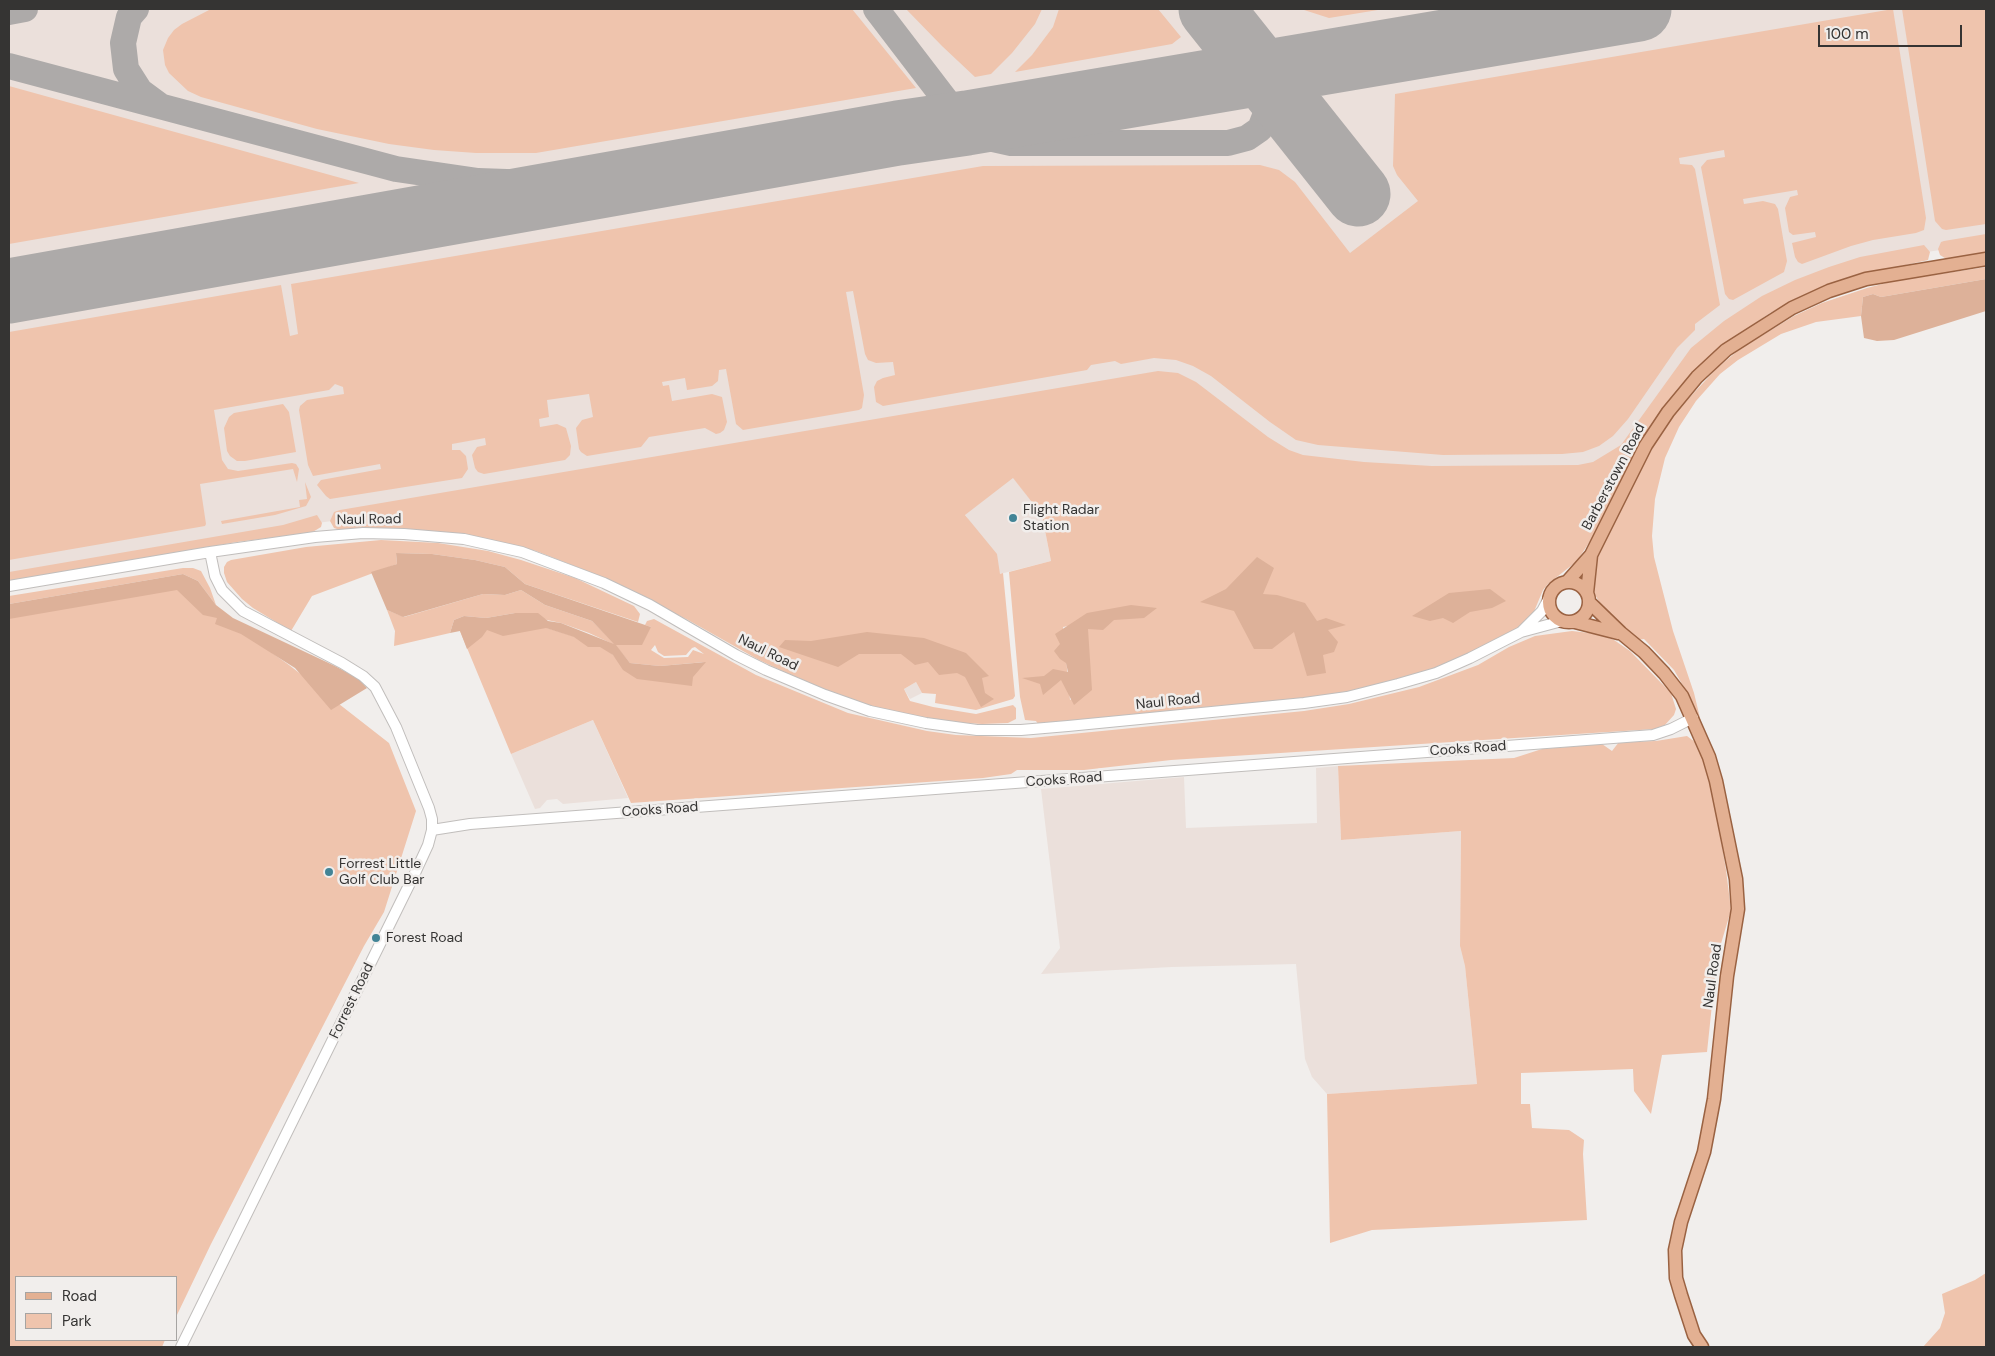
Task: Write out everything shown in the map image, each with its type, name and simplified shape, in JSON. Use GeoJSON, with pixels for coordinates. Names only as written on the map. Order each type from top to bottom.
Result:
{"type":"FeatureCollection","features":[{"type":"Feature","properties":{"kind":"main road","name":"Barberstown Road"},"geometry":{"type":"LineString","coordinates":[[1589,598],[1591,555],[1646,445],[1668,412],[1697,377],[1726,350],[1792,308],[1829,291],[1866,279],[1986,259]]}},
{"type":"Feature","properties":{"kind":"main road"},"geometry":{"type":"LineString","coordinates":[[1567,582],[1591,555]]}},
{"type":"Feature","properties":{"kind":"main road"},"geometry":{"type":"LineString","coordinates":[[1567,582],[1580,585],[1589,598],[1585,615],[1569,622],[1552,613],[1550,607],[1551,594],[1560,584],[1567,582]]}},
{"type":"Feature","properties":{"kind":"main road","name":"Naul Road"},"geometry":{"type":"LineString","coordinates":[[1589,598],[1621,633],[1644,652],[1664,673],[1682,696],[1693,718],[1709,756],[1716,781],[1738,897],[1735,930],[1727,976],[1714,1099],[1704,1152],[1681,1222],[1675,1250],[1676,1278],[1694,1335],[1702,1347]]}},
{"type":"Feature","properties":{"kind":"main road","name":"Naul Road"},"geometry":{"type":"LineString","coordinates":[[1569,622],[1621,633]]}},
{"type":"Feature","properties":{"kind":"street","name":"Naul Road"},"geometry":{"type":"LineString","coordinates":[[9,586],[210,552],[315,537],[363,533],[464,539],[522,552],[604,583],[650,605],[736,655],[816,692],[870,711],[926,723],[977,730],[1021,730],[1304,703],[1347,697],[1436,673],[1521,632],[1569,622]]}},
{"type":"Feature","properties":{"kind":"street","name":"Forrest Road"},"geometry":{"type":"LineString","coordinates":[[181,1347],[416,871],[428,845],[432,830],[429,808],[396,727],[375,687],[363,676],[342,663],[243,611],[222,590],[215,576],[210,552]]}},
{"type":"Feature","properties":{"kind":"street","name":"Naul Road"},"geometry":{"type":"LineString","coordinates":[[1521,632],[1542,611],[1551,594]]}},
{"type":"Feature","properties":{"kind":"street","name":"Cooks Road"},"geometry":{"type":"LineString","coordinates":[[432,830],[470,824],[1653,735],[1671,729],[1693,718]]}},
{"type":"Feature","properties":{"kind":"shaded area"},"geometry":{"type":"Polygon","coordinates":[[[9,9],[1986,9],[1986,243],[1914,254],[1749,314],[1602,477],[1232,456],[389,513],[282,528],[9,575],[9,9]]]}},
{"type":"Feature","properties":{"kind":"shaded area"},"geometry":{"type":"Polygon","coordinates":[[[1986,279],[1986,311],[1894,340],[1877,341],[1864,338],[1861,316],[1863,297],[1873,294],[1881,297],[1986,279]]]}},
{"type":"Feature","properties":{"kind":"shaded area"},"geometry":{"type":"Polygon","coordinates":[[[1013,477],[1042,515],[1051,561],[1000,574],[965,514],[1013,477]]]}},
{"type":"Feature","properties":{"kind":"shaded area"},"geometry":{"type":"Polygon","coordinates":[[[396,553],[432,554],[475,560],[505,567],[525,584],[651,627],[642,645],[616,645],[630,663],[660,666],[706,662],[693,677],[692,686],[637,679],[623,670],[613,655],[600,647],[588,647],[574,637],[546,628],[503,636],[487,630],[482,637],[467,649],[460,631],[450,633],[454,620],[464,616],[486,618],[515,613],[538,613],[548,621],[561,623],[614,644],[592,621],[545,605],[521,590],[505,595],[483,594],[403,617],[387,610],[371,572],[397,564],[396,553]]]}},
{"type":"Feature","properties":{"kind":"shaded area"},"geometry":{"type":"Polygon","coordinates":[[[1257,557],[1274,568],[1263,594],[1277,595],[1305,603],[1317,621],[1326,618],[1346,625],[1328,630],[1338,642],[1334,652],[1323,655],[1326,673],[1307,676],[1294,632],[1272,649],[1254,649],[1234,611],[1200,602],[1226,589],[1257,557]]]}},
{"type":"Feature","properties":{"kind":"shaded area"},"geometry":{"type":"Polygon","coordinates":[[[183,574],[198,581],[216,605],[233,618],[335,666],[359,679],[367,688],[331,710],[295,668],[241,634],[215,624],[217,618],[203,615],[177,590],[9,619],[9,604],[183,574]]]}},
{"type":"Feature","properties":{"kind":"shaded area"},"geometry":{"type":"Polygon","coordinates":[[[1490,589],[1506,601],[1492,608],[1470,612],[1453,623],[1443,618],[1430,621],[1412,616],[1449,593],[1490,589]]]}},
{"type":"Feature","properties":{"kind":"shaded area"},"geometry":{"type":"Polygon","coordinates":[[[1131,605],[1157,608],[1144,618],[1114,620],[1103,630],[1088,629],[1092,690],[1074,705],[1061,680],[1043,695],[1040,684],[1022,678],[1044,676],[1053,669],[1068,672],[1066,663],[1054,651],[1060,644],[1055,634],[1087,613],[1131,605]]]}},
{"type":"Feature","properties":{"kind":"shaded area"},"geometry":{"type":"Polygon","coordinates":[[[867,632],[924,638],[966,653],[989,676],[982,678],[985,693],[994,699],[981,707],[965,677],[957,673],[939,675],[928,662],[915,665],[901,654],[859,654],[838,667],[779,647],[785,640],[811,641],[867,632]]]}},
{"type":"Feature","properties":{"kind":"shaded area"},"geometry":{"type":"Polygon","coordinates":[[[916,682],[922,693],[910,699],[904,689],[916,682]]]}},
{"type":"Feature","properties":{"kind":"shaded area"},"geometry":{"type":"Polygon","coordinates":[[[593,720],[628,798],[563,804],[557,799],[547,800],[540,808],[535,809],[511,754],[593,720]]]}},
{"type":"Feature","properties":{"kind":"shaded area"},"geometry":{"type":"Polygon","coordinates":[[[1338,766],[1341,840],[1461,831],[1460,946],[1465,966],[1477,1084],[1327,1094],[1312,1077],[1305,1059],[1296,964],[1172,967],[1041,974],[1060,948],[1041,789],[1184,777],[1186,828],[1317,823],[1316,768],[1338,766]]]}},
{"type":"Feature","properties":{"kind":"green space"},"geometry":{"type":"Polygon","coordinates":[[[211,9],[852,9],[916,88],[536,153],[476,153],[434,150],[389,144],[317,129],[201,97],[188,91],[169,73],[165,65],[163,50],[174,30],[211,9]]]}},
{"type":"Feature","properties":{"kind":"green space"},"geometry":{"type":"Polygon","coordinates":[[[906,9],[1042,9],[1035,24],[1012,53],[991,74],[975,77],[906,9]]]}},
{"type":"Feature","properties":{"kind":"green space"},"geometry":{"type":"Polygon","coordinates":[[[1059,9],[1158,9],[1181,37],[1172,44],[1015,72],[1032,55],[1053,27],[1059,9]]]}},
{"type":"Feature","properties":{"kind":"green space"},"geometry":{"type":"Polygon","coordinates":[[[1301,9],[1384,9],[1329,18],[1301,9]]]}},
{"type":"Feature","properties":{"kind":"green space"},"geometry":{"type":"Polygon","coordinates":[[[1893,9],[1926,218],[1924,230],[1851,246],[1802,264],[1795,257],[1792,243],[1816,237],[1815,232],[1793,235],[1789,232],[1785,208],[1790,197],[1798,195],[1797,190],[1743,199],[1744,204],[1763,201],[1775,204],[1778,209],[1787,261],[1784,272],[1733,300],[1729,299],[1725,294],[1701,167],[1707,160],[1725,157],[1724,150],[1679,158],[1680,164],[1692,165],[1695,169],[1720,305],[1695,324],[1695,330],[1677,348],[1628,419],[1613,436],[1599,446],[1583,452],[1562,454],[1443,455],[1318,445],[1296,440],[1211,376],[1193,366],[1176,360],[1154,358],[1121,364],[1115,361],[1091,365],[1087,370],[883,406],[876,402],[874,387],[877,381],[895,375],[893,362],[876,363],[868,360],[865,354],[853,291],[846,292],[864,395],[862,408],[859,410],[743,430],[736,424],[726,369],[719,370],[718,381],[712,386],[687,390],[685,378],[662,382],[663,386],[669,385],[672,401],[712,394],[722,397],[727,422],[724,430],[720,433],[716,434],[705,428],[649,437],[641,447],[587,456],[579,449],[576,428],[582,420],[593,417],[589,394],[547,400],[549,417],[539,419],[540,427],[557,424],[566,428],[571,446],[570,455],[565,460],[484,474],[478,472],[475,468],[472,455],[477,447],[486,445],[485,438],[452,444],[452,450],[460,450],[466,456],[468,469],[462,478],[330,499],[317,485],[321,480],[381,469],[380,464],[313,476],[308,465],[299,410],[300,406],[307,400],[344,394],[343,387],[335,384],[329,390],[214,410],[222,460],[228,469],[238,471],[292,463],[296,464],[299,469],[297,482],[293,469],[200,484],[205,526],[9,560],[9,332],[281,285],[290,336],[298,334],[291,284],[983,166],[1260,165],[1279,170],[1295,182],[1350,253],[1418,201],[1397,175],[1393,166],[1395,94],[1893,9]]]}},
{"type":"Feature","properties":{"kind":"green space"},"geometry":{"type":"Polygon","coordinates":[[[1902,9],[1986,9],[1986,224],[1946,230],[1942,229],[1935,221],[1902,9]]]}},
{"type":"Feature","properties":{"kind":"green space"},"geometry":{"type":"Polygon","coordinates":[[[9,86],[359,183],[9,244],[9,86]]]}},
{"type":"Feature","properties":{"kind":"green space"},"geometry":{"type":"Polygon","coordinates":[[[1986,234],[1986,255],[1948,260],[1940,255],[1938,249],[1941,242],[1986,234]]]}},
{"type":"Feature","properties":{"kind":"green space"},"geometry":{"type":"Polygon","coordinates":[[[1924,245],[1930,252],[1928,260],[1870,273],[1809,293],[1770,313],[1738,335],[1705,361],[1650,426],[1627,467],[1596,532],[1577,561],[1543,590],[1533,614],[1519,627],[1498,640],[1444,665],[1417,675],[1351,692],[1320,697],[1038,724],[1036,721],[1025,720],[1020,697],[1009,572],[1051,561],[1042,515],[1013,478],[965,515],[997,554],[1000,574],[1003,573],[1015,696],[1013,699],[976,710],[935,703],[936,694],[922,693],[916,682],[904,689],[910,701],[976,714],[1013,705],[1016,708],[1016,719],[1008,723],[949,722],[916,717],[878,708],[841,696],[759,660],[688,620],[600,576],[536,551],[454,533],[395,528],[340,530],[334,528],[330,521],[334,512],[340,510],[1158,371],[1178,373],[1196,382],[1268,437],[1289,450],[1303,455],[1364,462],[1432,466],[1578,465],[1593,462],[1621,445],[1691,348],[1724,321],[1762,296],[1795,280],[1860,257],[1924,245]],[[1084,623],[1063,627],[1070,700],[1090,686],[1084,623]]]}},
{"type":"Feature","properties":{"kind":"green space"},"geometry":{"type":"Polygon","coordinates":[[[1986,267],[1986,279],[1881,297],[1873,294],[1863,297],[1861,316],[1816,322],[1781,334],[1738,360],[1720,374],[1696,401],[1679,427],[1665,458],[1655,499],[1652,536],[1654,557],[1673,631],[1694,693],[1701,722],[1674,670],[1644,639],[1637,640],[1605,611],[1592,586],[1597,555],[1632,485],[1661,433],[1678,410],[1717,368],[1740,349],[1794,316],[1822,303],[1894,281],[1986,267]]]}},
{"type":"Feature","properties":{"kind":"green space"},"geometry":{"type":"Polygon","coordinates":[[[283,404],[289,412],[296,452],[245,461],[237,461],[230,456],[227,451],[224,428],[229,417],[234,413],[283,404]]]}},
{"type":"Feature","properties":{"kind":"green space"},"geometry":{"type":"Polygon","coordinates":[[[305,482],[311,497],[306,506],[275,515],[222,524],[221,521],[300,507],[299,500],[307,499],[305,482]]]}},
{"type":"Feature","properties":{"kind":"green space"},"geometry":{"type":"Polygon","coordinates":[[[317,515],[322,523],[321,527],[311,533],[237,542],[9,583],[9,572],[283,525],[317,515]]]}},
{"type":"Feature","properties":{"kind":"green space"},"geometry":{"type":"Polygon","coordinates":[[[381,540],[438,543],[488,551],[521,560],[575,578],[634,606],[640,614],[638,622],[525,584],[505,567],[475,560],[432,554],[396,553],[397,564],[312,596],[291,631],[253,608],[242,599],[227,582],[224,573],[224,567],[231,560],[306,547],[381,540]]]}},
{"type":"Feature","properties":{"kind":"green space"},"geometry":{"type":"Polygon","coordinates":[[[183,568],[193,568],[201,571],[216,605],[198,581],[183,574],[9,604],[9,596],[183,568]]]}},
{"type":"Feature","properties":{"kind":"green space"},"geometry":{"type":"Polygon","coordinates":[[[179,587],[289,665],[389,743],[416,811],[384,912],[364,946],[211,1244],[178,1313],[178,1276],[15,1276],[15,1341],[165,1341],[162,1347],[9,1347],[9,614],[179,587]]]}},
{"type":"Feature","properties":{"kind":"green space"},"geometry":{"type":"Polygon","coordinates":[[[521,590],[545,605],[592,621],[616,645],[651,627],[645,625],[647,621],[654,619],[756,675],[848,713],[927,731],[956,735],[1031,738],[1304,711],[1349,704],[1419,687],[1478,665],[1509,647],[1535,636],[1572,631],[1598,634],[1614,640],[1630,651],[1671,693],[1676,709],[1674,715],[1664,726],[1655,729],[1171,760],[1084,770],[1017,770],[1011,774],[983,778],[631,803],[593,720],[511,754],[460,631],[544,627],[601,645],[643,679],[705,662],[660,666],[630,663],[615,645],[589,633],[561,623],[515,613],[486,618],[464,616],[454,620],[450,633],[394,646],[395,631],[387,610],[404,617],[483,594],[505,595],[521,590]],[[655,645],[651,650],[664,658],[688,657],[693,650],[704,654],[695,647],[686,655],[664,656],[658,652],[655,645]]]}},
{"type":"Feature","properties":{"kind":"green space"},"geometry":{"type":"Polygon","coordinates":[[[1687,736],[1695,742],[1701,751],[1715,804],[1731,910],[1717,957],[1707,1052],[1662,1055],[1651,1114],[1634,1091],[1633,1069],[1521,1073],[1521,1104],[1530,1104],[1532,1128],[1569,1130],[1584,1140],[1583,1154],[1587,1220],[1372,1230],[1330,1243],[1327,1094],[1477,1084],[1465,966],[1460,946],[1461,831],[1341,840],[1338,766],[1514,758],[1542,749],[1602,744],[1612,751],[1619,742],[1656,741],[1687,736]]]}},
{"type":"Feature","properties":{"kind":"green space"},"geometry":{"type":"Polygon","coordinates":[[[1986,1273],[1986,1347],[1923,1347],[1940,1328],[1945,1313],[1942,1294],[1975,1280],[1986,1273]]]}},
{"type":"Feature","properties":{"kind":"taxiway"},"geometry":{"type":"LineString","coordinates":[[9,12],[25,9]]}},
{"type":"Feature","properties":{"kind":"taxiway"},"geometry":{"type":"LineString","coordinates":[[136,9],[129,17],[123,43],[126,69],[140,91],[159,105]]}},
{"type":"Feature","properties":{"kind":"taxiway"},"geometry":{"type":"LineString","coordinates":[[876,9],[954,111],[984,137],[1011,143],[1228,143],[1247,138],[1260,129],[1270,103],[1266,79]]}},
{"type":"Feature","properties":{"kind":"taxiway"},"geometry":{"type":"LineString","coordinates":[[9,66],[396,169],[478,181],[564,184],[663,176]]}},
{"type":"Feature","properties":{"kind":"runway"},"geometry":{"type":"LineString","coordinates":[[1211,9],[1358,194]]}},
{"type":"Feature","properties":{"kind":"runway"},"geometry":{"type":"LineString","coordinates":[[9,291],[898,133],[967,123],[1639,9]]}},
{"type":"Feature","properties":{"kind":"place","name":"Flight Radar Station"},"geometry":{"type":"Point","coordinates":[1013,518]}},
{"type":"Feature","properties":{"kind":"place","name":"Forrest Little Golf Club Bar"},"geometry":{"type":"Point","coordinates":[329,872]}},
{"type":"Feature","properties":{"kind":"place","name":"Forest Road"},"geometry":{"type":"Point","coordinates":[376,938]}}]}
